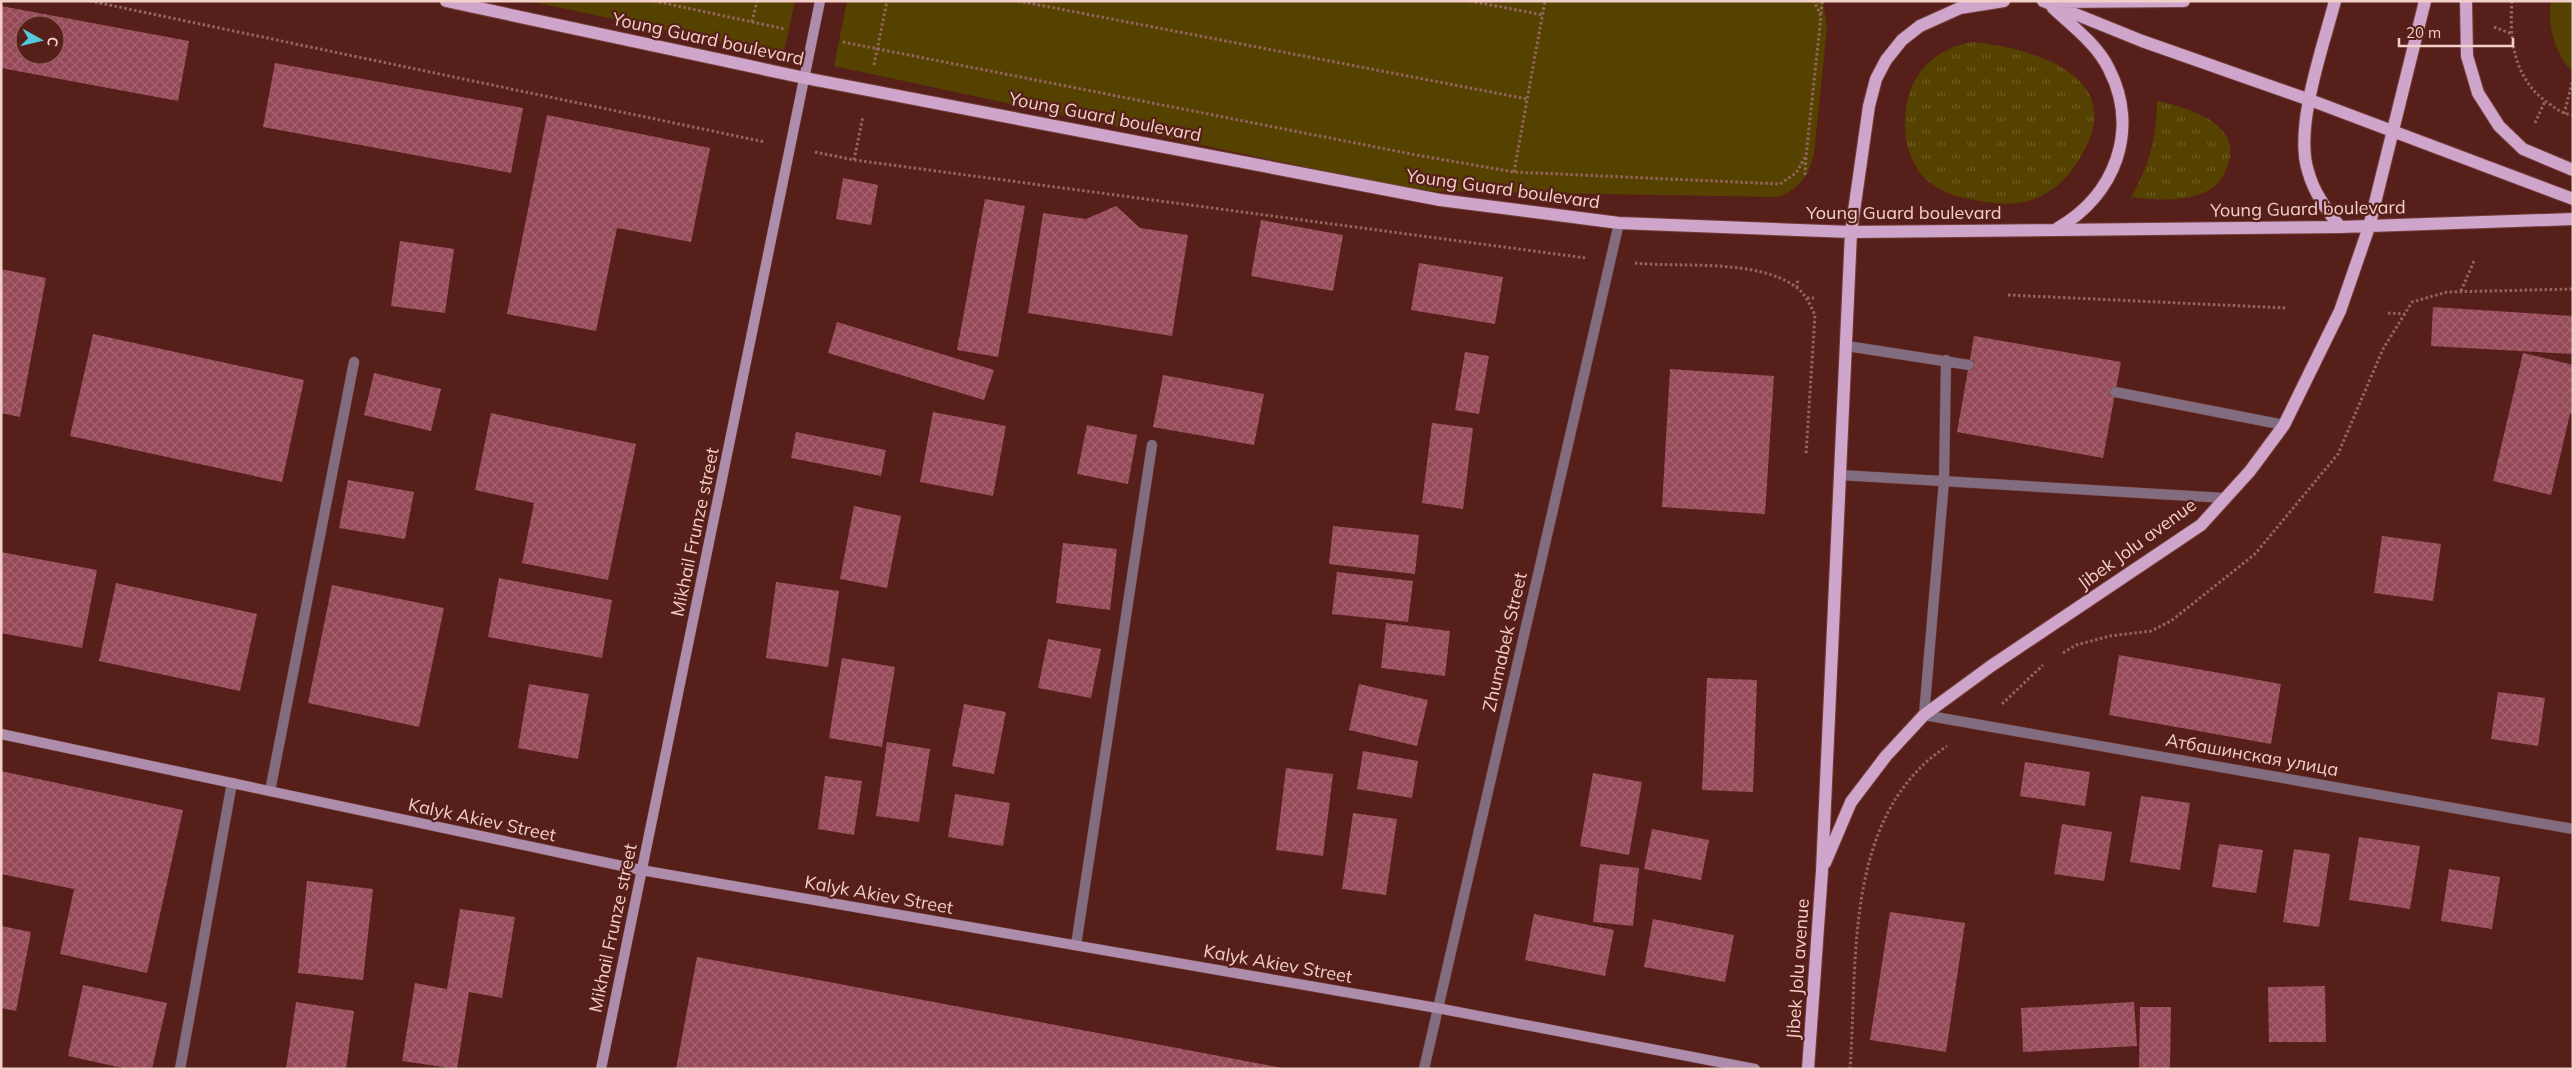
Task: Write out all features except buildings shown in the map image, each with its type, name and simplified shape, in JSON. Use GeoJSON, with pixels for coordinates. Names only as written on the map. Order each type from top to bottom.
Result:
{"type":"FeatureCollection","features":[{"type":"Feature","properties":{"kind":"main road","name":"Young Guard boulevard"},"geometry":{"type":"LineString","coordinates":[[446,1],[805,78],[1440,200],[1619,223],[1851,232],[2369,227],[2573,219]]}},
{"type":"Feature","properties":{"kind":"main road","name":"Jibek Jolu avenue"},"geometry":{"type":"LineString","coordinates":[[1808,1069],[1822,871],[1851,232],[1870,106],[1876,79],[1886,60],[1902,40],[1920,26],[1960,8],[2004,1]]}},
{"type":"Feature","properties":{"kind":"main road"},"geometry":{"type":"LineString","coordinates":[[2045,2],[2184,1]]}},
{"type":"Feature","properties":{"kind":"main road"},"geometry":{"type":"LineString","coordinates":[[2335,1],[2310,100],[2304,138],[2307,170],[2320,200],[2340,227]]}},
{"type":"Feature","properties":{"kind":"main road","name":"Jibek Jolu avenue"},"geometry":{"type":"LineString","coordinates":[[1822,871],[1851,802],[1886,756],[1924,715],[1991,666],[2200,525],[2250,471],[2284,426],[2340,311],[2369,227],[2425,1]]}},
{"type":"Feature","properties":{"kind":"main road"},"geometry":{"type":"LineString","coordinates":[[2466,1],[2467,56],[2478,93],[2498,126],[2523,149],[2573,170]]}},
{"type":"Feature","properties":{"kind":"main road"},"geometry":{"type":"LineString","coordinates":[[2045,2],[2142,41],[2310,100],[2573,199]]}},
{"type":"Feature","properties":{"kind":"main road"},"geometry":{"type":"LineString","coordinates":[[2045,2],[2093,46],[2109,68],[2118,93],[2123,119],[2120,151],[2110,178],[2090,204],[2076,218],[2056,230]]}},
{"type":"Feature","properties":{"kind":"street","name":"Mikhail Frunze street"},"geometry":{"type":"LineString","coordinates":[[601,1069],[820,1]]}},
{"type":"Feature","properties":{"kind":"street","name":"Zhumabek Street"},"geometry":{"type":"LineString","coordinates":[[1424,1069],[1619,223]]}},
{"type":"Feature","properties":{"kind":"street"},"geometry":{"type":"LineString","coordinates":[[1847,346],[1969,365]]}},
{"type":"Feature","properties":{"kind":"street"},"geometry":{"type":"LineString","coordinates":[[1924,715],[1944,481],[1946,360]]}},
{"type":"Feature","properties":{"kind":"street"},"geometry":{"type":"LineString","coordinates":[[270,791],[354,362]]}},
{"type":"Feature","properties":{"kind":"street"},"geometry":{"type":"LineString","coordinates":[[2115,392],[2284,426]]}},
{"type":"Feature","properties":{"kind":"street"},"geometry":{"type":"LineString","coordinates":[[1076,945],[1152,445]]}},
{"type":"Feature","properties":{"kind":"street"},"geometry":{"type":"LineString","coordinates":[[1840,475],[2225,498]]}},
{"type":"Feature","properties":{"kind":"street","name":"Атбашинская улица"},"geometry":{"type":"LineString","coordinates":[[1924,715],[1981,723],[2573,830]]}},
{"type":"Feature","properties":{"kind":"street","name":"Kalyk Akiev Street"},"geometry":{"type":"LineString","coordinates":[[1,734],[641,870],[1437,1008],[1755,1069]]}},
{"type":"Feature","properties":{"kind":"street"},"geometry":{"type":"LineString","coordinates":[[180,1069],[232,783]]}},
{"type":"Feature","properties":{"kind":"path"},"geometry":{"type":"LineString","coordinates":[[90,1],[854,160],[1610,260],[1765,273],[1797,288],[1807,298],[1815,315],[1806,454]]}},
{"type":"Feature","properties":{"kind":"path"},"geometry":{"type":"LineString","coordinates":[[654,1],[784,29]]}},
{"type":"Feature","properties":{"kind":"path"},"geometry":{"type":"LineString","coordinates":[[752,22],[757,1]]}},
{"type":"Feature","properties":{"kind":"path"},"geometry":{"type":"LineString","coordinates":[[873,70],[886,1]]}},
{"type":"Feature","properties":{"kind":"path"},"geometry":{"type":"LineString","coordinates":[[1018,1],[1527,99]]}},
{"type":"Feature","properties":{"kind":"path"},"geometry":{"type":"LineString","coordinates":[[1470,1],[1543,15]]}},
{"type":"Feature","properties":{"kind":"path"},"geometry":{"type":"LineString","coordinates":[[1514,172],[1545,1]]}},
{"type":"Feature","properties":{"kind":"path"},"geometry":{"type":"LineString","coordinates":[[1814,1],[1821,16]]}},
{"type":"Feature","properties":{"kind":"path"},"geometry":{"type":"LineString","coordinates":[[2512,1],[2510,24],[2517,65],[2531,88],[2545,101],[2564,114],[2573,114]]}},
{"type":"Feature","properties":{"kind":"path"},"geometry":{"type":"LineString","coordinates":[[1805,175],[1822,2]]}},
{"type":"Feature","properties":{"kind":"path"},"geometry":{"type":"LineString","coordinates":[[2491,26],[2512,34]]}},
{"type":"Feature","properties":{"kind":"path"},"geometry":{"type":"LineString","coordinates":[[843,42],[1406,153],[1514,172],[1780,184],[1796,173],[1806,156]]}},
{"type":"Feature","properties":{"kind":"path"},"geometry":{"type":"LineString","coordinates":[[2564,114],[2573,79]]}},
{"type":"Feature","properties":{"kind":"path"},"geometry":{"type":"LineString","coordinates":[[2535,123],[2545,101]]}},
{"type":"Feature","properties":{"kind":"path"},"geometry":{"type":"LineString","coordinates":[[854,160],[863,115]]}},
{"type":"Feature","properties":{"kind":"path"},"geometry":{"type":"LineString","coordinates":[[2461,291],[2474,261]]}},
{"type":"Feature","properties":{"kind":"path"},"geometry":{"type":"LineString","coordinates":[[1797,288],[1798,278]]}},
{"type":"Feature","properties":{"kind":"path"},"geometry":{"type":"LineString","coordinates":[[2056,656],[2076,645],[2110,636],[2150,631],[2171,621],[2255,554],[2338,454],[2383,349],[2412,302],[2446,292],[2573,289]]}},
{"type":"Feature","properties":{"kind":"path"},"geometry":{"type":"LineString","coordinates":[[2008,295],[2286,308]]}},
{"type":"Feature","properties":{"kind":"path"},"geometry":{"type":"LineString","coordinates":[[1807,298],[1814,298]]}},
{"type":"Feature","properties":{"kind":"path"},"geometry":{"type":"LineString","coordinates":[[2388,313],[2405,314]]}},
{"type":"Feature","properties":{"kind":"path"},"geometry":{"type":"LineString","coordinates":[[1850,1069],[1860,900],[1868,864],[1881,824],[1903,788],[1936,753],[1981,723],[2049,660]]}},
{"type":"Feature","properties":{"kind":"green space"},"geometry":{"type":"Polygon","coordinates":[[[529,1],[795,1],[783,55],[529,1]]]}},
{"type":"Feature","properties":{"kind":"green space"},"geometry":{"type":"Polygon","coordinates":[[[847,1],[1823,1],[1827,28],[1812,161],[1799,185],[1779,197],[1417,191],[834,66],[847,1]]]}},
{"type":"Feature","properties":{"kind":"green space"},"geometry":{"type":"Polygon","coordinates":[[[2551,1],[2573,1],[2573,72],[2561,57],[2554,40],[2550,20],[2551,1]]]}},
{"type":"Feature","properties":{"kind":"green space"},"geometry":{"type":"Polygon","coordinates":[[[1972,42],[2017,50],[2040,57],[2062,68],[2080,81],[2091,98],[2094,120],[2087,145],[2072,171],[2062,182],[2042,196],[2025,202],[2000,204],[1954,195],[1941,190],[1929,182],[1919,171],[1912,158],[1907,144],[1905,128],[1908,97],[1914,83],[1926,65],[1938,55],[1951,48],[1972,42]]]}},
{"type":"Feature","properties":{"kind":"green space"},"geometry":{"type":"Polygon","coordinates":[[[2157,101],[2182,108],[2209,119],[2220,128],[2227,138],[2230,150],[2228,164],[2221,180],[2214,187],[2195,196],[2184,198],[2152,199],[2131,197],[2143,174],[2151,151],[2157,114],[2157,101]]]}}]}
